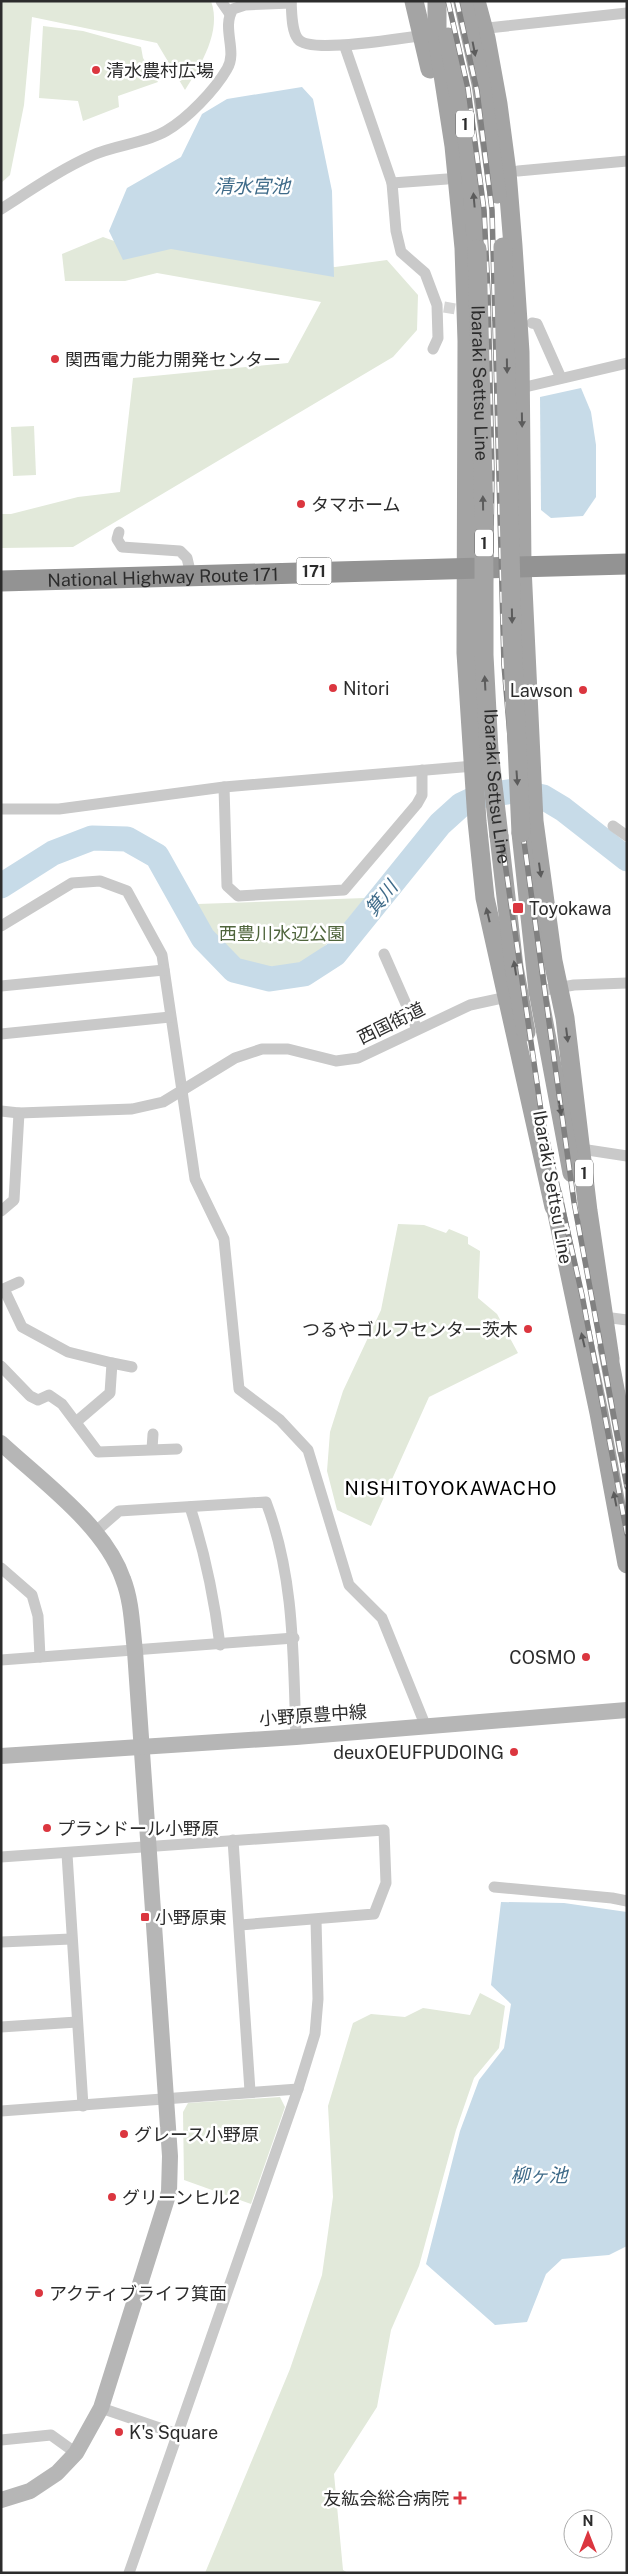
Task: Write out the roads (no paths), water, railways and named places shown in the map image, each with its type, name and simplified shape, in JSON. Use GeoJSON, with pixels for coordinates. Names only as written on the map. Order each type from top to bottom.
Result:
{"type":"FeatureCollection","features":[{"type":"Feature","properties":{"kind":"highway","name":"National Highway Route 171"},"geometry":{"type":"LineString","coordinates":[[1,581],[627,564]]}},
{"type":"Feature","properties":{"kind":"main road","name":"1"},"geometry":{"type":"LineString","coordinates":[[414,1],[425,35],[440,121],[447,179],[456,316],[461,350],[466,356]]}},
{"type":"Feature","properties":{"kind":"main road","name":"1"},"geometry":{"type":"LineString","coordinates":[[438,1],[437,36],[461,210],[466,356],[466,653],[477,821],[484,898],[512,996]]}},
{"type":"Feature","properties":{"kind":"main road","name":"Ibaraki Settsu Line"},"geometry":{"type":"LineString","coordinates":[[438,1],[452,51],[468,145],[477,248],[484,520],[484,680],[512,996],[554,1206],[599,1413],[627,1564]]}},
{"type":"Feature","properties":{"kind":"main road","name":"Ibaraki Settsu Line"},"geometry":{"type":"LineString","coordinates":[[463,1],[488,125],[503,247],[513,664],[527,827],[538,991],[584,1242],[610,1359],[627,1452]]}},
{"type":"Feature","properties":{"kind":"main road"},"geometry":{"type":"LineString","coordinates":[[476,1],[486,38],[503,139],[520,352]]}},
{"type":"Feature","properties":{"kind":"main road","name":"1"},"geometry":{"type":"LineString","coordinates":[[489,1],[492,28],[509,99],[518,171],[526,270],[520,352],[522,567],[531,776],[527,827],[559,987],[610,1359]]}},
{"type":"Feature","properties":{"kind":"street"},"geometry":{"type":"LineString","coordinates":[[221,1],[230,14]]}},
{"type":"Feature","properties":{"kind":"street"},"geometry":{"type":"LineString","coordinates":[[1,209],[68,168],[95,154],[166,132],[204,99],[228,68],[230,62],[228,29],[230,14],[240,5],[291,2],[294,33],[299,41],[306,44],[345,47],[425,35]]}},
{"type":"Feature","properties":{"kind":"street"},"geometry":{"type":"LineString","coordinates":[[492,28],[627,13]]}},
{"type":"Feature","properties":{"kind":"street"},"geometry":{"type":"LineString","coordinates":[[345,47],[392,183],[396,231],[401,252],[425,272],[440,306],[438,338],[433,349]]}},
{"type":"Feature","properties":{"kind":"street"},"geometry":{"type":"LineString","coordinates":[[518,171],[627,161]]}},
{"type":"Feature","properties":{"kind":"street"},"geometry":{"type":"LineString","coordinates":[[392,183],[447,179]]}},
{"type":"Feature","properties":{"kind":"street"},"geometry":{"type":"LineString","coordinates":[[532,323],[537,324],[561,378]]}},
{"type":"Feature","properties":{"kind":"street"},"geometry":{"type":"LineString","coordinates":[[521,388],[627,363]]}},
{"type":"Feature","properties":{"kind":"street"},"geometry":{"type":"LineString","coordinates":[[119,532],[117,539],[122,547],[180,551],[187,558],[191,575]]}},
{"type":"Feature","properties":{"kind":"street"},"geometry":{"type":"LineString","coordinates":[[224,787],[228,886],[238,896],[344,890],[420,800],[422,770]]}},
{"type":"Feature","properties":{"kind":"street"},"geometry":{"type":"LineString","coordinates":[[1,809],[59,809],[224,787],[422,770],[475,772]]}},
{"type":"Feature","properties":{"kind":"street"},"geometry":{"type":"LineString","coordinates":[[613,826],[627,836]]}},
{"type":"Feature","properties":{"kind":"street"},"geometry":{"type":"LineString","coordinates":[[1,926],[72,883],[100,881],[127,891],[162,955],[195,1179],[224,1239],[240,1389],[280,1420],[308,1450],[349,1585],[382,1618],[426,1727]]}},
{"type":"Feature","properties":{"kind":"street"},"geometry":{"type":"LineString","coordinates":[[384,954],[417,1028]]}},
{"type":"Feature","properties":{"kind":"street"},"geometry":{"type":"LineString","coordinates":[[1,986],[164,970]]}},
{"type":"Feature","properties":{"kind":"street","name":"西国街道"},"geometry":{"type":"LineString","coordinates":[[1,1111],[19,1113],[132,1109],[164,1102],[235,1058],[262,1049],[288,1049],[336,1061],[358,1058],[417,1028],[470,1005],[559,987],[627,983]]}},
{"type":"Feature","properties":{"kind":"street"},"geometry":{"type":"LineString","coordinates":[[1,1034],[170,1016]]}},
{"type":"Feature","properties":{"kind":"street"},"geometry":{"type":"LineString","coordinates":[[1,1211],[14,1200],[19,1113]]}},
{"type":"Feature","properties":{"kind":"street"},"geometry":{"type":"LineString","coordinates":[[581,1149],[627,1156]]}},
{"type":"Feature","properties":{"kind":"street"},"geometry":{"type":"LineString","coordinates":[[19,1282],[3,1289],[22,1327],[68,1352],[132,1367]]}},
{"type":"Feature","properties":{"kind":"street"},"geometry":{"type":"LineString","coordinates":[[604,1317],[627,1320]]}},
{"type":"Feature","properties":{"kind":"street"},"geometry":{"type":"LineString","coordinates":[[76,1422],[110,1393],[112,1363]]}},
{"type":"Feature","properties":{"kind":"street"},"geometry":{"type":"LineString","coordinates":[[1,1366],[30,1396],[38,1400],[50,1395],[62,1404],[98,1452],[177,1449]]}},
{"type":"Feature","properties":{"kind":"street"},"geometry":{"type":"LineString","coordinates":[[152,1449],[153,1434]]}},
{"type":"Feature","properties":{"kind":"street"},"geometry":{"type":"LineString","coordinates":[[1,1443],[96,1531],[111,1553],[124,1579],[131,1612],[135,1651],[168,2098],[170,2156],[169,2192],[101,2408],[76,2453],[57,2474],[30,2491],[1,2500]]}},
{"type":"Feature","properties":{"kind":"street"},"geometry":{"type":"LineString","coordinates":[[96,1531],[119,1511],[266,1502],[278,1535],[286,1572],[294,1638],[292,1654],[296,1737]]}},
{"type":"Feature","properties":{"kind":"street"},"geometry":{"type":"LineString","coordinates":[[190,1507],[204,1552],[214,1601],[220,1645]]}},
{"type":"Feature","properties":{"kind":"street"},"geometry":{"type":"LineString","coordinates":[[1,1568],[32,1595],[38,1616],[40,1657]]}},
{"type":"Feature","properties":{"kind":"street"},"geometry":{"type":"LineString","coordinates":[[1,1660],[294,1638]]}},
{"type":"Feature","properties":{"kind":"street","name":"小野原豊中線"},"geometry":{"type":"LineString","coordinates":[[1,1756],[296,1737],[627,1710]]}},
{"type":"Feature","properties":{"kind":"street"},"geometry":{"type":"LineString","coordinates":[[1,1857],[67,1854],[149,1846],[384,1830],[386,1882],[374,1914],[240,1925]]}},
{"type":"Feature","properties":{"kind":"street"},"geometry":{"type":"LineString","coordinates":[[233,1840],[250,2091]]}},
{"type":"Feature","properties":{"kind":"street"},"geometry":{"type":"LineString","coordinates":[[67,1854],[83,2106]]}},
{"type":"Feature","properties":{"kind":"street"},"geometry":{"type":"LineString","coordinates":[[494,1887],[627,1901]]}},
{"type":"Feature","properties":{"kind":"street"},"geometry":{"type":"LineString","coordinates":[[129,2573],[298,2089],[315,2034],[318,1999],[316,1920]]}},
{"type":"Feature","properties":{"kind":"street"},"geometry":{"type":"LineString","coordinates":[[1,1942],[71,1939]]}},
{"type":"Feature","properties":{"kind":"street"},"geometry":{"type":"LineString","coordinates":[[1,2027],[77,2022]]}},
{"type":"Feature","properties":{"kind":"street"},"geometry":{"type":"LineString","coordinates":[[1,2111],[83,2106],[250,2091],[298,2089]]}},
{"type":"Feature","properties":{"kind":"street"},"geometry":{"type":"LineString","coordinates":[[101,2408],[177,2434]]}},
{"type":"Feature","properties":{"kind":"street"},"geometry":{"type":"LineString","coordinates":[[1,2440],[51,2435],[76,2453]]}},
{"type":"Feature","properties":{"kind":"water","name":"清水宮池"},"geometry":{"type":"Polygon","coordinates":[[[302,87],[313,99],[332,191],[334,277],[171,249],[123,260],[109,231],[127,188],[181,157],[202,114],[227,99],[302,87]]]}},
{"type":"Feature","properties":{"kind":"water"},"geometry":{"type":"Polygon","coordinates":[[[581,388],[591,412],[596,445],[596,497],[583,516],[551,518],[541,510],[540,397],[581,388]]]}},
{"type":"Feature","properties":{"kind":"water","name":"柳ヶ池"},"geometry":{"type":"Polygon","coordinates":[[[501,1902],[564,1903],[627,1912],[627,2246],[609,2255],[562,2259],[546,2274],[527,2322],[495,2325],[426,2264],[460,2131],[479,2080],[504,2048],[511,2004],[491,1985],[501,1902]]]}},
{"type":"Feature","properties":{"kind":"waterway","name":"箕川"},"geometry":{"type":"LineString","coordinates":[[1,886],[53,853],[92,838],[127,839],[157,856],[203,938],[234,970],[270,979],[304,974],[335,954],[440,824],[461,805],[480,796],[514,791],[543,797],[563,809],[627,859]]}},
{"type":"Feature","properties":{"kind":"tunnel"},"geometry":{"type":"LineString","coordinates":[[444,307],[508,318]]}},
{"type":"Feature","properties":{"kind":"railway"},"geometry":{"type":"LineString","coordinates":[[448,1],[468,89],[484,210],[492,473],[489,664],[496,801],[542,1118],[582,1295],[627,1534]]}},
{"type":"Feature","properties":{"kind":"railway"},"geometry":{"type":"LineString","coordinates":[[457,1],[477,91],[492,210],[504,665],[511,748],[574,1202],[627,1487]]}},
{"type":"Feature","properties":{"kind":"place","name":"清水農村広場"},"geometry":{"type":"Point","coordinates":[96,70]}},
{"type":"Feature","properties":{"kind":"place","name":"関西電力能力開発センター"},"geometry":{"type":"Point","coordinates":[55,359]}},
{"type":"Feature","properties":{"kind":"place","name":"タマホーム"},"geometry":{"type":"Point","coordinates":[301,504]}},
{"type":"Feature","properties":{"kind":"place","name":"Nitori"},"geometry":{"type":"Point","coordinates":[333,688]}},
{"type":"Feature","properties":{"kind":"place","name":"Lawson"},"geometry":{"type":"Point","coordinates":[583,690]}},
{"type":"Feature","properties":{"kind":"place","name":"Toyokawa"},"geometry":{"type":"Point","coordinates":[518,908]}},
{"type":"Feature","properties":{"kind":"place","name":"つるやゴルフセンター茨木"},"geometry":{"type":"Point","coordinates":[528,1329]}},
{"type":"Feature","properties":{"kind":"place","name":"COSMO"},"geometry":{"type":"Point","coordinates":[586,1657]}},
{"type":"Feature","properties":{"kind":"place","name":"deuxOEUFPUDOING"},"geometry":{"type":"Point","coordinates":[514,1752]}},
{"type":"Feature","properties":{"kind":"place","name":"プランドール小野原"},"geometry":{"type":"Point","coordinates":[47,1828]}},
{"type":"Feature","properties":{"kind":"place","name":"小野原東"},"geometry":{"type":"Point","coordinates":[145,1917]}},
{"type":"Feature","properties":{"kind":"place","name":"グレース小野原"},"geometry":{"type":"Point","coordinates":[124,2134]}},
{"type":"Feature","properties":{"kind":"place","name":"グリーンヒル2"},"geometry":{"type":"Point","coordinates":[112,2197]}},
{"type":"Feature","properties":{"kind":"place","name":"アクティブライフ箕面"},"geometry":{"type":"Point","coordinates":[39,2293]}},
{"type":"Feature","properties":{"kind":"place","name":"K's Square"},"geometry":{"type":"Point","coordinates":[119,2432]}},
{"type":"Feature","properties":{"kind":"place","name":"友紘会総合病院"},"geometry":{"type":"Point","coordinates":[460,2498]}},
{"type":"Feature","properties":{"kind":"district","name":"NISHITOYOKAWACHO"},"geometry":{"type":"Point","coordinates":[451,1488]}},
{"type":"Feature","properties":{"kind":"park label","name":"西豊川水辺公園"},"geometry":{"type":"Point","coordinates":[282,933]}}]}
